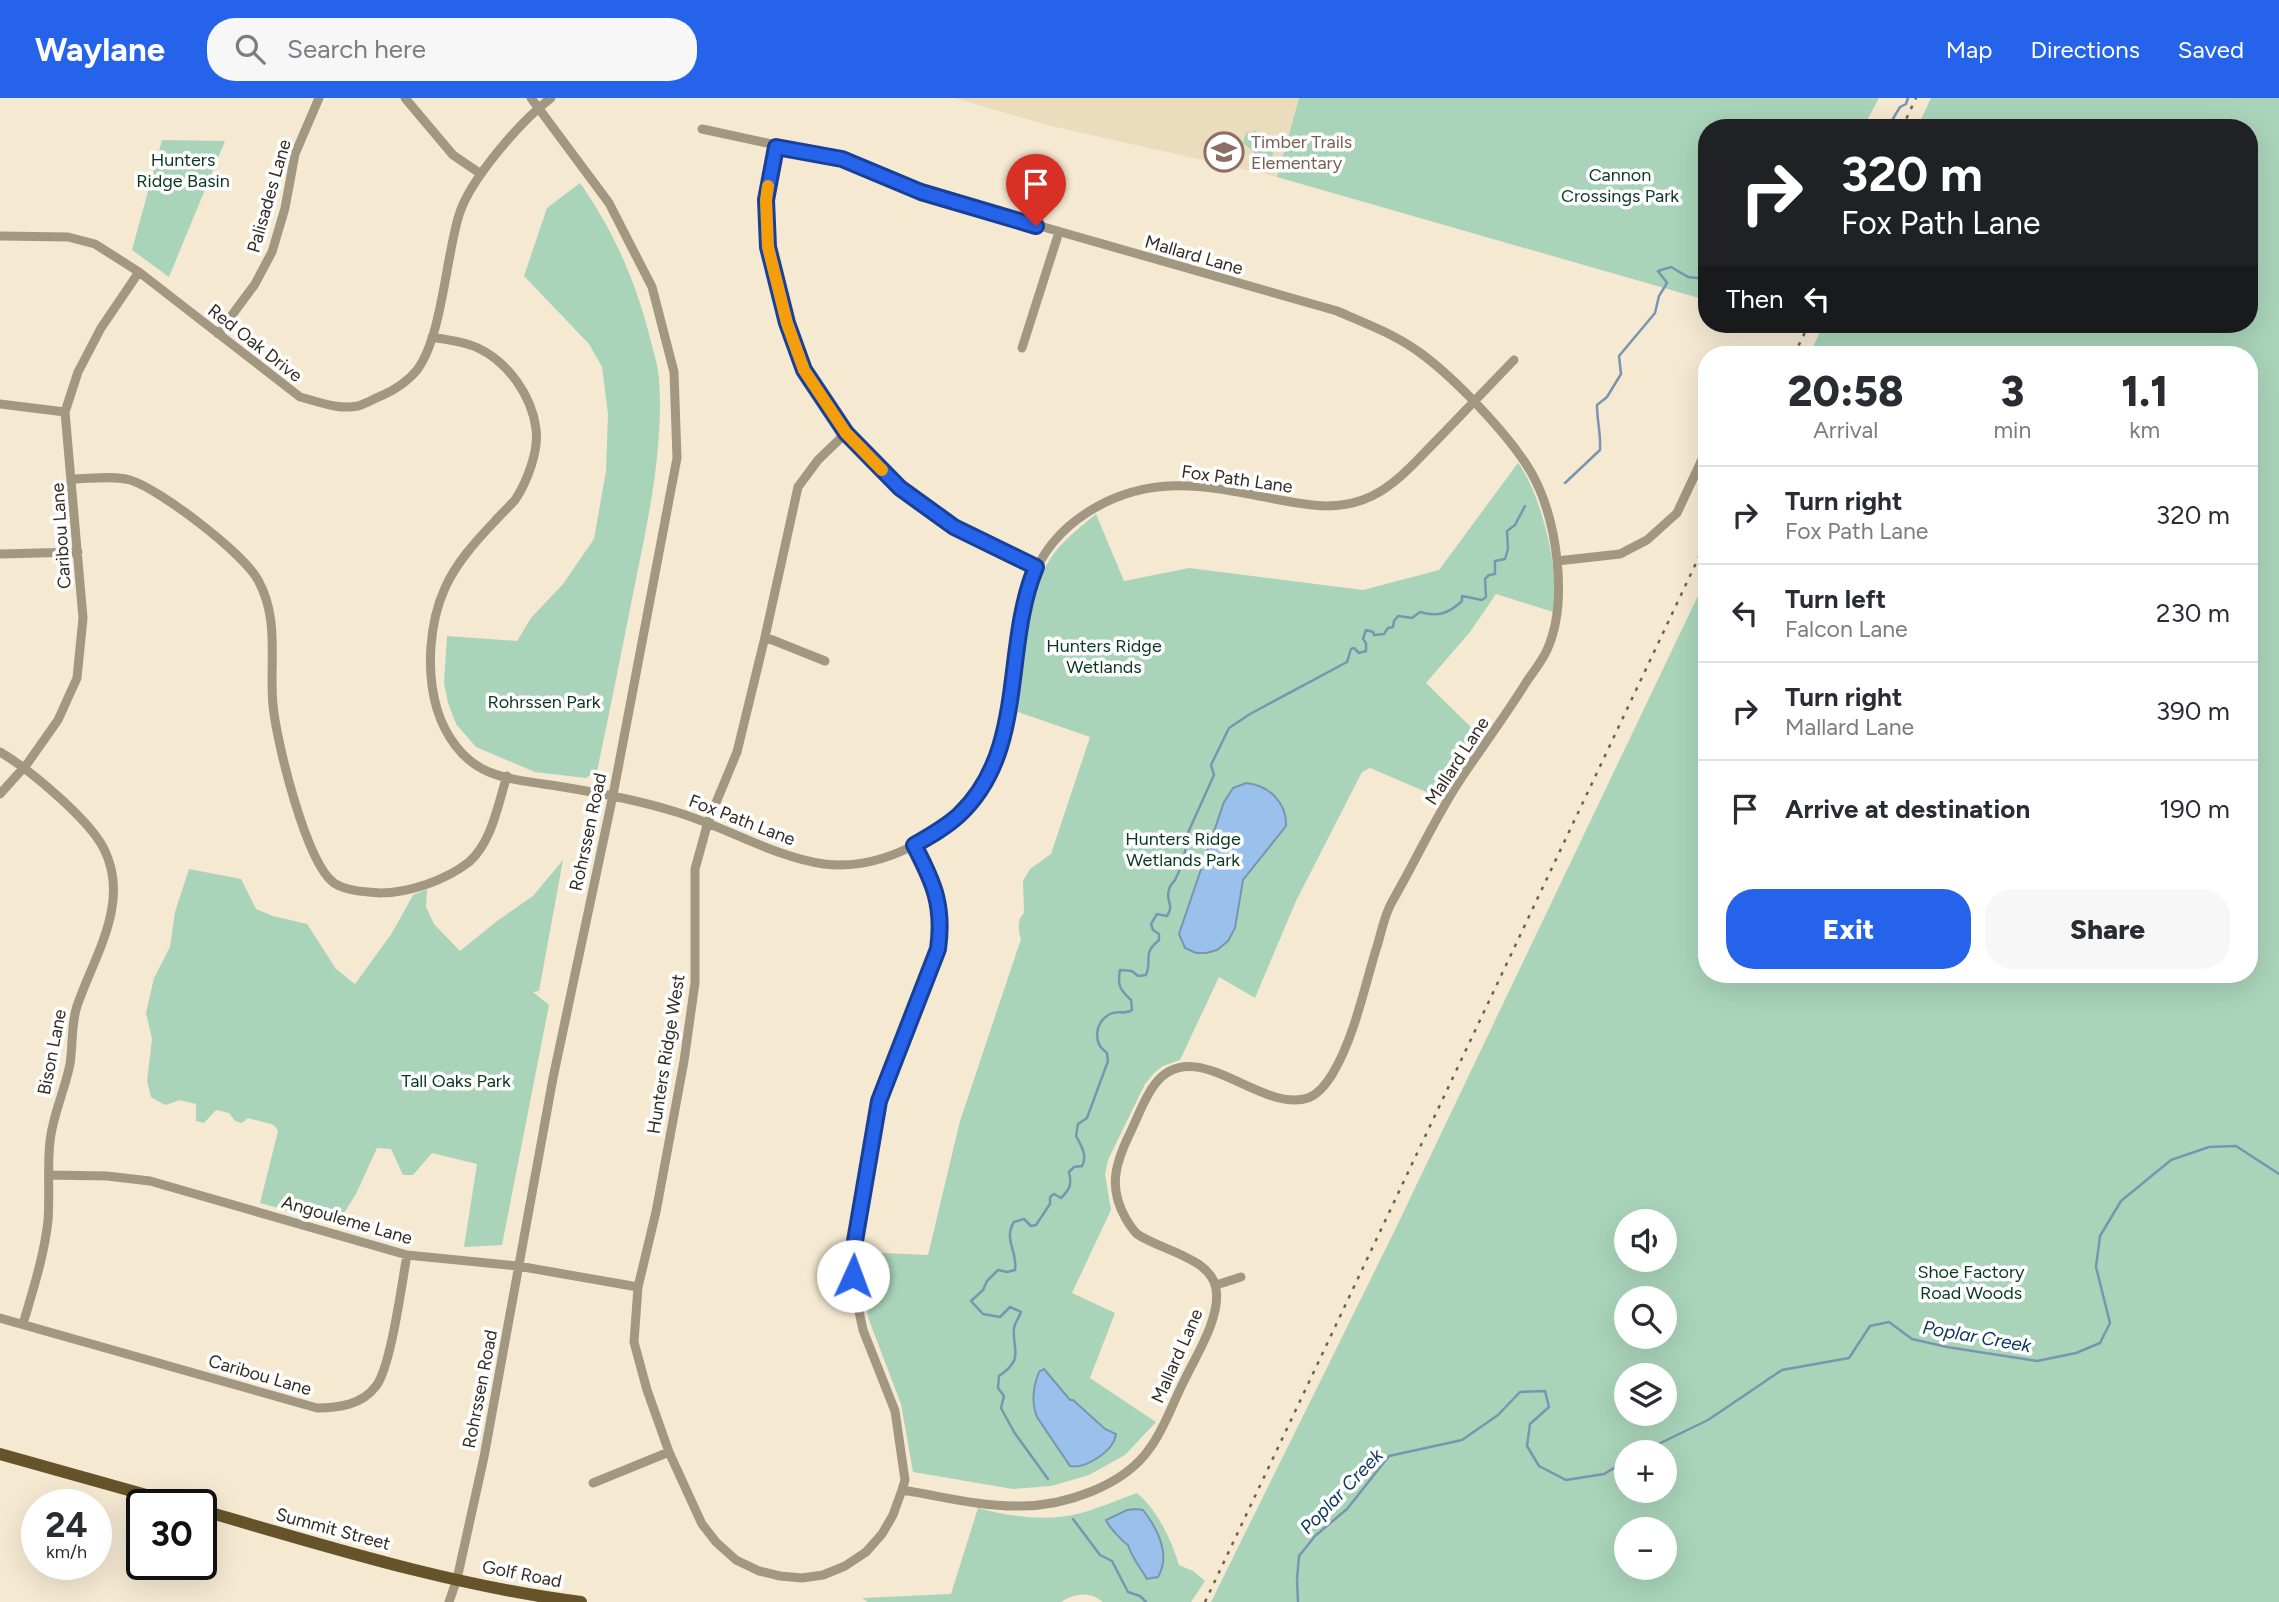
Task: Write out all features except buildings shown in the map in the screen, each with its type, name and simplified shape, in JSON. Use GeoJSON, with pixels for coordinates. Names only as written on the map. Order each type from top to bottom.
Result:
{"type":"FeatureCollection","features":[{"type":"Feature","properties":{"kind":"main road"},"geometry":{"type":"LineString","coordinates":[[0,1454],[126,1489]]}},
{"type":"Feature","properties":{"kind":"main road","name":"Summit Street"},"geometry":{"type":"LineString","coordinates":[[217,1515],[380,1561],[457,1578]]}},
{"type":"Feature","properties":{"kind":"main road","name":"Golf Road"},"geometry":{"type":"LineString","coordinates":[[457,1578],[527,1595],[582,1602]]}},
{"type":"Feature","properties":{"kind":"street","name":"Palisades Lane"},"geometry":{"type":"LineString","coordinates":[[218,334],[255,284],[272,253],[285,208],[295,154],[319,98]]}},
{"type":"Feature","properties":{"kind":"street"},"geometry":{"type":"LineString","coordinates":[[405,98],[453,155],[481,174]]}},
{"type":"Feature","properties":{"kind":"street","name":"Rohrssen Road"},"geometry":{"type":"LineString","coordinates":[[449,1602],[457,1578],[484,1457],[553,1079],[612,795],[677,458],[674,372],[652,287],[609,203],[531,98]]}},
{"type":"Feature","properties":{"kind":"street","name":"Red Oak Drive"},"geometry":{"type":"LineString","coordinates":[[0,236],[68,237],[95,244],[139,272],[300,397],[332,406],[359,406],[393,390],[417,369],[432,337],[459,213],[481,174],[538,107],[551,98]]}},
{"type":"Feature","properties":{"kind":"street","name":"Mallard Lane"},"geometry":{"type":"LineString","coordinates":[[702,129],[842,159],[921,192],[1337,311],[1390,334],[1418,351],[1444,372],[1506,438],[1532,473],[1548,514],[1557,561],[1558,605],[1548,649],[1457,785],[1389,906],[1345,1048],[1318,1093],[1306,1099],[1287,1101],[1213,1072],[1195,1067],[1181,1067],[1167,1072],[1153,1086],[1120,1155],[1116,1171],[1118,1205],[1134,1232],[1195,1263],[1211,1274],[1216,1285],[1214,1315],[1150,1448],[1134,1467],[1114,1482],[1069,1498],[1026,1507],[902,1490]]}},
{"type":"Feature","properties":{"kind":"street"},"geometry":{"type":"LineString","coordinates":[[776,147],[766,200],[768,247],[783,310],[804,370],[846,433],[900,488],[954,527],[1036,567]]}},
{"type":"Feature","properties":{"kind":"street"},"geometry":{"type":"LineString","coordinates":[[1022,348],[1059,232]]}},
{"type":"Feature","properties":{"kind":"street","name":"Caribou Lane"},"geometry":{"type":"LineString","coordinates":[[0,794],[25,766],[58,720],[77,678],[83,618],[65,412],[78,372],[101,328],[139,272]]}},
{"type":"Feature","properties":{"kind":"street","name":"Fox Path Lane"},"geometry":{"type":"LineString","coordinates":[[432,337],[464,343],[482,350],[503,366],[519,382],[536,428],[536,448],[527,476],[514,500],[473,545],[446,584],[432,636],[431,667],[435,704],[446,733],[465,757],[489,772],[612,795],[708,822],[788,857],[827,864],[857,864],[885,858],[914,845],[958,816],[980,793],[1000,752],[1007,721],[1021,612],[1027,589],[1036,567],[1055,539],[1090,510],[1145,489],[1186,484],[1332,507],[1369,498],[1396,481],[1514,360]]}},
{"type":"Feature","properties":{"kind":"street"},"geometry":{"type":"LineString","coordinates":[[0,404],[65,412]]}},
{"type":"Feature","properties":{"kind":"street","name":"Hunters Ridge West"},"geometry":{"type":"LineString","coordinates":[[846,433],[818,460],[798,487],[737,752],[708,822],[695,869],[695,983],[656,1212],[638,1287],[634,1342],[647,1390],[669,1452],[702,1524],[716,1542],[736,1560],[759,1571],[802,1578],[823,1575],[845,1566],[866,1552],[887,1524],[902,1490]]}},
{"type":"Feature","properties":{"kind":"street"},"geometry":{"type":"LineString","coordinates":[[1557,561],[1620,554],[1647,540],[1677,513],[1698,467]]}},
{"type":"Feature","properties":{"kind":"street"},"geometry":{"type":"LineString","coordinates":[[72,479],[130,480],[153,491],[234,551],[257,579],[271,611],[273,706],[302,829],[317,861],[335,884],[369,892],[398,893],[461,868],[477,854],[486,839],[507,776]]}},
{"type":"Feature","properties":{"kind":"street"},"geometry":{"type":"LineString","coordinates":[[0,554],[78,552]]}},
{"type":"Feature","properties":{"kind":"street"},"geometry":{"type":"LineString","coordinates":[[765,637],[825,661]]}},
{"type":"Feature","properties":{"kind":"street","name":"Bison Lane"},"geometry":{"type":"LineString","coordinates":[[0,752],[25,766],[83,821],[104,849],[113,894],[110,927],[76,1008],[70,1063],[53,1125],[44,1251],[23,1324]]}},
{"type":"Feature","properties":{"kind":"street"},"geometry":{"type":"LineString","coordinates":[[902,1490],[904,1468],[895,1411],[863,1330],[853,1276],[855,1241],[879,1101],[938,949],[940,930],[937,895],[914,845]]}},
{"type":"Feature","properties":{"kind":"street","name":"Angouleme Lane"},"geometry":{"type":"LineString","coordinates":[[49,1175],[107,1176],[150,1181],[407,1255],[518,1266],[638,1287]]}},
{"type":"Feature","properties":{"kind":"street","name":"Caribou Lane"},"geometry":{"type":"LineString","coordinates":[[0,1318],[317,1408],[341,1408],[361,1399],[377,1386],[391,1341],[407,1255]]}},
{"type":"Feature","properties":{"kind":"street"},"geometry":{"type":"LineString","coordinates":[[1216,1285],[1241,1277]]}},
{"type":"Feature","properties":{"kind":"street"},"geometry":{"type":"LineString","coordinates":[[593,1483],[669,1452]]}},
{"type":"Feature","properties":{"kind":"shaded area","name":"Timber Trails Elementary"},"geometry":{"type":"Polygon","coordinates":[[[954,98],[1299,98],[1277,177],[1051,126],[954,98]]]}},
{"type":"Feature","properties":{"kind":"green space","name":"Cannon Crossings Park"},"geometry":{"type":"Polygon","coordinates":[[[1299,98],[1879,98],[1868,119],[1698,119],[1698,298],[1277,177],[1299,98]]]}},
{"type":"Feature","properties":{"kind":"green space","name":"Shoe Factory Road Woods"},"geometry":{"type":"Polygon","coordinates":[[[1931,98],[2279,98],[2279,1602],[1211,1602],[1394,1232],[1698,596],[1698,983],[2258,983],[2258,346],[1813,346],[1820,333],[2258,333],[2258,119],[1921,119],[1931,98]]]}},
{"type":"Feature","properties":{"kind":"green space"},"geometry":{"type":"Polygon","coordinates":[[[1255,131],[1264,135],[1273,153],[1271,161],[1265,166],[1261,165],[1253,151],[1243,143],[1246,133],[1255,131]]]}},
{"type":"Feature","properties":{"kind":"green space","name":"Hunters Ridge Basin"},"geometry":{"type":"Polygon","coordinates":[[[162,140],[225,141],[169,277],[132,250],[162,140]]]}},
{"type":"Feature","properties":{"kind":"green space","name":"Rohrssen Park"},"geometry":{"type":"Polygon","coordinates":[[[580,183],[614,239],[639,299],[658,369],[660,405],[657,458],[645,537],[597,771],[586,778],[535,772],[476,747],[456,724],[444,683],[447,636],[517,641],[531,618],[563,584],[594,539],[606,471],[608,414],[602,367],[589,344],[524,276],[547,208],[580,183]]]}},
{"type":"Feature","properties":{"kind":"green space","name":"Hunters Ridge Wetlands Park"},"geometry":{"type":"Polygon","coordinates":[[[1518,463],[1534,494],[1547,534],[1554,577],[1553,612],[1496,594],[1470,632],[1426,683],[1481,737],[1474,744],[1459,749],[1452,760],[1451,774],[1438,797],[1370,768],[1362,772],[1296,901],[1255,998],[1219,977],[1180,1060],[1163,1066],[1145,1084],[1108,1160],[1105,1174],[1111,1210],[1072,1293],[1115,1313],[1090,1378],[1156,1422],[1125,1455],[1089,1475],[1051,1486],[1013,1489],[913,1472],[901,1404],[869,1320],[862,1285],[863,1252],[928,1255],[960,1121],[1021,939],[1019,925],[1024,913],[1023,881],[1030,869],[1051,854],[1090,737],[1018,712],[1031,612],[1042,574],[1050,559],[1065,541],[1096,514],[1124,581],[1189,568],[1363,590],[1439,570],[1518,463]]]}},
{"type":"Feature","properties":{"kind":"green space","name":"Tall Oaks Park"},"geometry":{"type":"Polygon","coordinates":[[[563,860],[539,991],[533,992],[549,1005],[502,1245],[464,1247],[477,1164],[432,1153],[413,1175],[403,1175],[391,1149],[377,1148],[356,1194],[337,1224],[260,1203],[278,1131],[274,1125],[248,1118],[242,1123],[235,1121],[229,1113],[216,1110],[204,1123],[196,1121],[196,1104],[180,1100],[165,1105],[151,1097],[147,1081],[152,1039],[146,1013],[154,978],[170,947],[175,912],[189,869],[241,879],[256,909],[307,924],[336,969],[355,984],[392,933],[413,895],[427,889],[426,907],[434,924],[460,951],[533,896],[563,860]]]}},
{"type":"Feature","properties":{"kind":"green space"},"geometry":{"type":"Polygon","coordinates":[[[1137,1493],[1163,1526],[1179,1565],[1193,1571],[1205,1581],[1191,1602],[1103,1602],[1093,1596],[1082,1595],[1061,1602],[868,1602],[862,1598],[951,1594],[978,1508],[1016,1516],[1068,1516],[1137,1493]]]}},
{"type":"Feature","properties":{"kind":"water"},"geometry":{"type":"Polygon","coordinates":[[[1246,783],[1262,787],[1275,797],[1283,810],[1286,826],[1243,880],[1235,928],[1228,941],[1217,950],[1196,953],[1185,948],[1179,934],[1224,802],[1233,788],[1246,783]]]}},
{"type":"Feature","properties":{"kind":"water"},"geometry":{"type":"Polygon","coordinates":[[[1044,1369],[1070,1400],[1105,1429],[1116,1434],[1110,1447],[1091,1462],[1070,1466],[1037,1417],[1033,1400],[1034,1389],[1039,1372],[1044,1369]]]}},
{"type":"Feature","properties":{"kind":"water"},"geometry":{"type":"Polygon","coordinates":[[[1135,1509],[1143,1510],[1161,1542],[1163,1560],[1158,1577],[1147,1579],[1128,1545],[1106,1520],[1135,1509]]]}},
{"type":"Feature","properties":{"kind":"waterway"},"geometry":{"type":"LineString","coordinates":[[1893,119],[1908,98]]}},
{"type":"Feature","properties":{"kind":"waterway"},"geometry":{"type":"LineString","coordinates":[[1565,483],[1600,450],[1597,405],[1607,397],[1621,374],[1619,356],[1655,313],[1659,296],[1667,283],[1658,271],[1671,267],[1688,277],[1698,278]]}},
{"type":"Feature","properties":{"kind":"waterway"},"geometry":{"type":"LineString","coordinates":[[1048,1479],[1014,1432],[1001,1408],[1004,1396],[998,1388],[999,1376],[1015,1359],[1014,1328],[1021,1312],[1010,1307],[1000,1317],[983,1314],[971,1301],[998,1270],[1015,1270],[1015,1257],[1010,1240],[1014,1222],[1024,1219],[1031,1226],[1036,1225],[1050,1204],[1050,1197],[1054,1194],[1061,1198],[1068,1189],[1069,1172],[1074,1167],[1082,1166],[1084,1162],[1082,1147],[1076,1136],[1078,1124],[1087,1118],[1108,1061],[1107,1053],[1097,1038],[1099,1027],[1110,1014],[1132,1010],[1131,1000],[1120,987],[1120,970],[1132,971],[1138,976],[1146,975],[1150,950],[1159,940],[1159,934],[1153,930],[1151,924],[1157,914],[1167,916],[1169,912],[1170,886],[1181,865],[1186,837],[1214,775],[1211,765],[1229,728],[1347,662],[1351,649],[1354,648],[1359,653],[1366,651],[1363,639],[1366,630],[1374,635],[1384,634],[1388,628],[1393,627],[1398,616],[1412,618],[1420,612],[1442,613],[1462,601],[1462,596],[1482,600],[1486,597],[1485,579],[1495,574],[1495,561],[1505,559],[1508,549],[1507,531],[1515,525],[1525,506]]}},
{"type":"Feature","properties":{"kind":"waterway","name":"Poplar Creek"},"geometry":{"type":"LineString","coordinates":[[1667,1440],[1708,1420],[1782,1370],[1849,1358],[1870,1326],[1889,1322],[1912,1339],[2037,1361],[2076,1353],[2100,1343],[2110,1323],[2096,1267],[2100,1236],[2121,1201],[2171,1160],[2209,1147],[2236,1146],[2279,1174]]}},
{"type":"Feature","properties":{"kind":"waterway","name":"Poplar Creek"},"geometry":{"type":"LineString","coordinates":[[1298,1602],[1299,1556],[1315,1536],[1347,1509],[1389,1456],[1462,1440],[1498,1415],[1520,1392],[1545,1391],[1549,1407],[1530,1424],[1527,1446],[1539,1466],[1566,1480],[1604,1474],[1614,1468]]}},
{"type":"Feature","properties":{"kind":"waterway"},"geometry":{"type":"LineString","coordinates":[[1073,1519],[1100,1555],[1112,1561],[1128,1592],[1140,1596],[1146,1602]]}},
{"type":"Feature","properties":{"kind":"railway"},"geometry":{"type":"LineString","coordinates":[[1906,119],[1916,98]]}},
{"type":"Feature","properties":{"kind":"railway"},"geometry":{"type":"LineString","coordinates":[[1798,346],[1805,333]]}},
{"type":"Feature","properties":{"kind":"railway"},"geometry":{"type":"LineString","coordinates":[[1205,1602],[1698,559]]}},
{"type":"Feature","properties":{"kind":"slow traffic"},"geometry":{"type":"LineString","coordinates":[[768,186],[768,247],[787,323],[804,370],[846,433],[882,470]]}},
{"type":"Feature","properties":{"kind":"place","name":"Timber Trails Elementary"},"geometry":{"type":"Point","coordinates":[1224,152]}},
{"type":"Feature","properties":{"kind":"route"},"geometry":{"type":"LineString","coordinates":[[853,1276],[855,1241],[879,1101],[938,949],[940,910],[937,895],[914,845],[958,816],[980,793],[990,776],[1000,752],[1007,721],[1021,612],[1036,567],[954,527],[900,488],[846,433],[804,370],[787,323],[768,247],[766,200],[776,147],[842,159],[921,192],[1036,226]]}},
{"type":"Feature","properties":{"kind":"park label","name":"Hunters Ridge Wetlands"},"geometry":{"type":"Point","coordinates":[1104,656]}}]}
